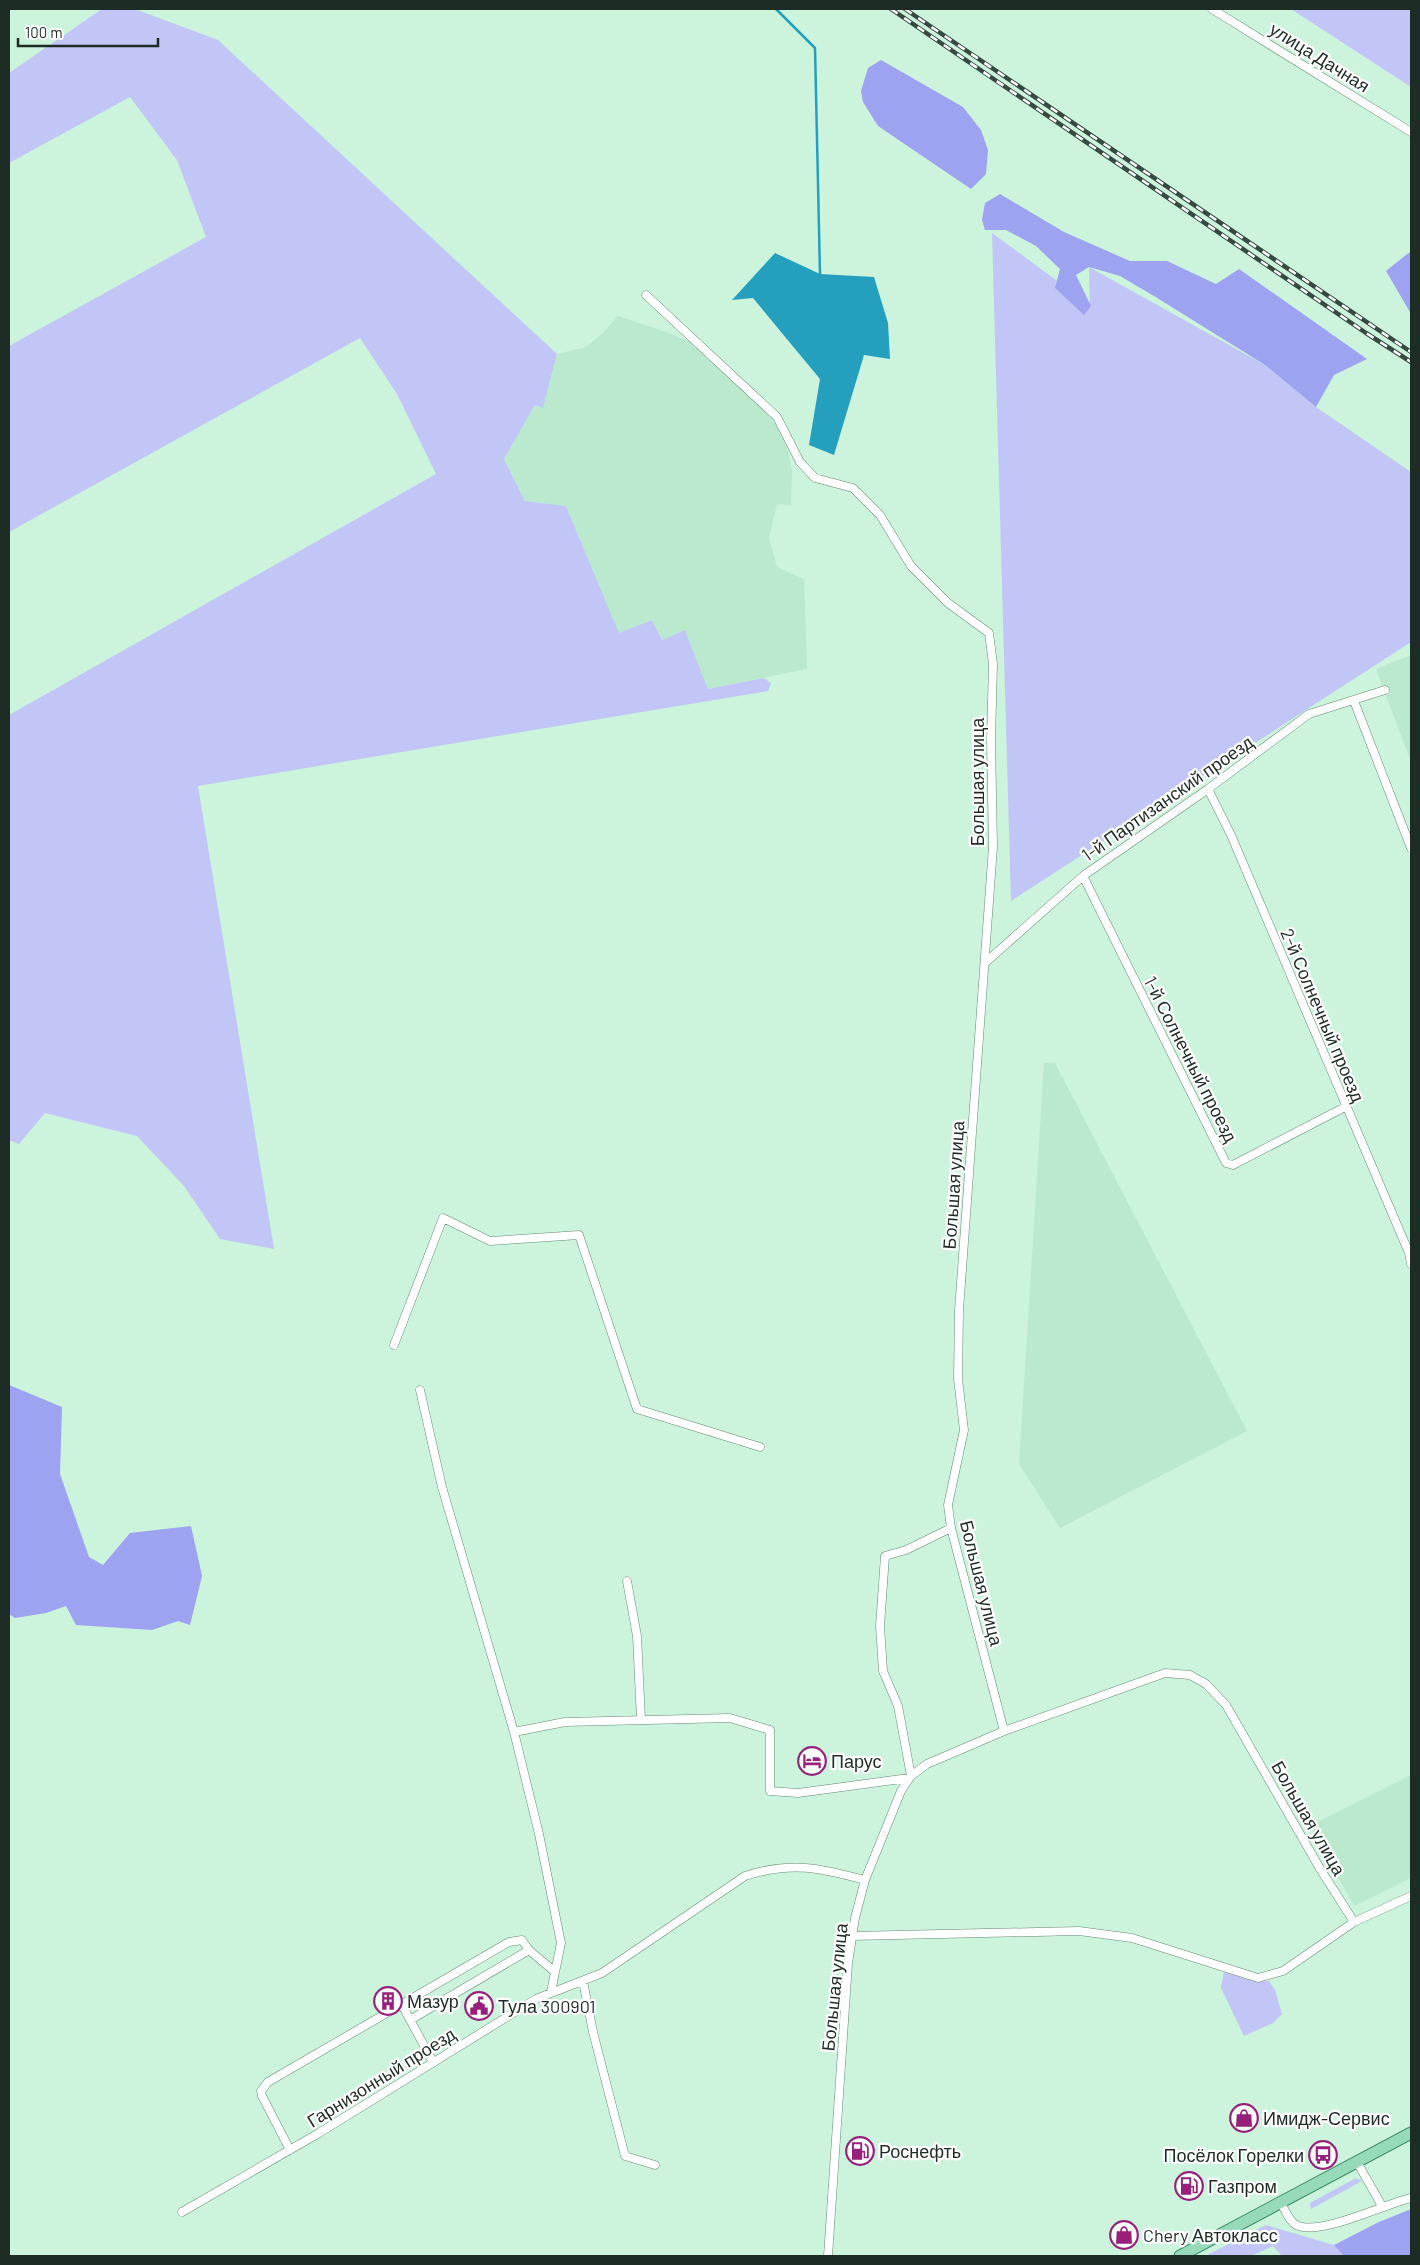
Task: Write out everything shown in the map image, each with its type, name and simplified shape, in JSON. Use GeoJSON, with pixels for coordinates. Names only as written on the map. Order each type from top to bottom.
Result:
{"type":"FeatureCollection","features":[{"type":"Feature","properties":{"kind":"main road"},"geometry":{"type":"LineString","coordinates":[[1180,2256],[1411,2133]]}},
{"type":"Feature","properties":{"kind":"street","name":"улица Дачная"},"geometry":{"type":"LineString","coordinates":[[1212,9],[1411,132]]}},
{"type":"Feature","properties":{"kind":"street","name":"Большая улица"},"geometry":{"type":"LineString","coordinates":[[646,295],[777,417],[800,462],[815,478],[852,488],[880,514],[911,566],[948,603],[989,633],[993,664],[991,740],[993,847],[986,962],[958,1310],[958,1379],[964,1430],[948,1505],[951,1528],[1004,1731]]}},
{"type":"Feature","properties":{"kind":"street","name":"1-й Партизанский проезд"},"geometry":{"type":"LineString","coordinates":[[986,962],[1083,876],[1208,789],[1309,714],[1342,702],[1354,701],[1385,690]]}},
{"type":"Feature","properties":{"kind":"street"},"geometry":{"type":"LineString","coordinates":[[1354,701],[1411,848]]}},
{"type":"Feature","properties":{"kind":"street","name":"2-й Солнечный проезд"},"geometry":{"type":"LineString","coordinates":[[1208,789],[1231,836],[1345,1108],[1410,1250],[1411,1264]]}},
{"type":"Feature","properties":{"kind":"street","name":"1-й Солнечный проезд"},"geometry":{"type":"LineString","coordinates":[[1083,876],[1226,1163],[1232,1165],[1345,1108]]}},
{"type":"Feature","properties":{"kind":"street"},"geometry":{"type":"LineString","coordinates":[[394,1345],[443,1218],[490,1241],[579,1235],[637,1409],[760,1447]]}},
{"type":"Feature","properties":{"kind":"street"},"geometry":{"type":"LineString","coordinates":[[420,1390],[442,1487],[514,1732],[539,1834],[561,1943],[551,1992]]}},
{"type":"Feature","properties":{"kind":"street"},"geometry":{"type":"LineString","coordinates":[[514,1732],[565,1722],[730,1718],[770,1730],[770,1791],[798,1793],[910,1777],[898,1706],[883,1671],[880,1626],[884,1556],[906,1550],[951,1528]]}},
{"type":"Feature","properties":{"kind":"street"},"geometry":{"type":"LineString","coordinates":[[627,1581],[637,1636],[641,1720]]}},
{"type":"Feature","properties":{"kind":"street","name":"Большая улица"},"geometry":{"type":"LineString","coordinates":[[828,2256],[847,1972],[852,1936],[866,1880],[901,1791],[910,1777],[927,1764],[1004,1731],[1140,1680],[1165,1673],[1190,1675],[1206,1684],[1226,1705],[1319,1867],[1354,1922]]}},
{"type":"Feature","properties":{"kind":"street","name":"Гарнизонный проезд"},"geometry":{"type":"LineString","coordinates":[[182,2212],[290,2150],[551,1992],[583,1981],[618,1963],[745,1876],[770,1868],[792,1867],[828,1870],[866,1880]]}},
{"type":"Feature","properties":{"kind":"street"},"geometry":{"type":"LineString","coordinates":[[852,1936],[1079,1931],[1132,1938],[1258,1978],[1283,1971],[1354,1922],[1411,1896]]}},
{"type":"Feature","properties":{"kind":"street"},"geometry":{"type":"LineString","coordinates":[[290,2150],[264,2100],[261,2090],[264,2085],[295,2064],[402,2005],[509,1942],[522,1940],[529,1950],[555,1972]]}},
{"type":"Feature","properties":{"kind":"street"},"geometry":{"type":"LineString","coordinates":[[410,2020],[529,1950]]}},
{"type":"Feature","properties":{"kind":"street"},"geometry":{"type":"LineString","coordinates":[[583,1981],[593,2032],[625,2156],[655,2165]]}},
{"type":"Feature","properties":{"kind":"street"},"geometry":{"type":"LineString","coordinates":[[402,2005],[433,2062]]}},
{"type":"Feature","properties":{"kind":"street"},"geometry":{"type":"LineString","coordinates":[[1357,2162],[1382,2206]]}},
{"type":"Feature","properties":{"kind":"street"},"geometry":{"type":"LineString","coordinates":[[1281,2202],[1291,2221],[1302,2227],[1332,2225],[1382,2206],[1411,2198]]}},
{"type":"Feature","properties":{"kind":"shaded area"},"geometry":{"type":"Polygon","coordinates":[[[102,9],[135,9],[218,40],[557,354],[543,408],[535,405],[504,459],[525,501],[566,506],[619,633],[652,620],[662,640],[685,630],[708,689],[764,678],[771,683],[768,691],[198,786],[274,1249],[220,1239],[184,1186],[137,1136],[45,1113],[19,1144],[9,1140],[9,715],[436,474],[397,394],[360,338],[9,532],[9,346],[206,237],[177,160],[130,97],[9,163],[9,73],[102,9]]]}},
{"type":"Feature","properties":{"kind":"shaded area"},"geometry":{"type":"Polygon","coordinates":[[[1291,9],[1411,9],[1411,87],[1291,9]]]}},
{"type":"Feature","properties":{"kind":"shaded area"},"geometry":{"type":"Polygon","coordinates":[[[881,60],[963,107],[981,130],[988,150],[986,174],[971,189],[878,126],[863,102],[861,91],[868,68],[881,60]]]}},
{"type":"Feature","properties":{"kind":"shaded area"},"geometry":{"type":"Polygon","coordinates":[[[1000,194],[1064,232],[1130,261],[1167,261],[1216,284],[1239,269],[1367,359],[1334,375],[1316,407],[1265,365],[1120,276],[1089,267],[1076,275],[1091,306],[1084,315],[1055,288],[1060,269],[1036,246],[1006,230],[985,230],[982,220],[985,203],[1000,194]]]}},
{"type":"Feature","properties":{"kind":"shaded area"},"geometry":{"type":"Polygon","coordinates":[[[992,233],[1090,305],[1089,267],[1265,365],[1316,407],[1411,472],[1411,642],[1011,901],[992,233]]]}},
{"type":"Feature","properties":{"kind":"shaded area"},"geometry":{"type":"Polygon","coordinates":[[[1411,251],[1411,314],[1386,271],[1411,251]]]}},
{"type":"Feature","properties":{"kind":"shaded area"},"geometry":{"type":"Polygon","coordinates":[[[775,253],[820,274],[874,277],[888,323],[890,359],[864,355],[834,455],[809,445],[820,379],[753,298],[732,300],[775,253]]]}},
{"type":"Feature","properties":{"kind":"shaded area"},"geometry":{"type":"Polygon","coordinates":[[[618,316],[669,333],[697,345],[761,406],[779,428],[787,447],[792,472],[791,505],[777,504],[769,538],[777,567],[804,579],[807,669],[708,689],[685,630],[662,640],[652,620],[619,634],[566,506],[525,501],[504,459],[535,405],[543,408],[557,354],[586,347],[603,333],[618,316]]]}},
{"type":"Feature","properties":{"kind":"shaded area"},"geometry":{"type":"Polygon","coordinates":[[[1411,655],[1411,762],[1376,669],[1411,655]]]}},
{"type":"Feature","properties":{"kind":"shaded area"},"geometry":{"type":"Polygon","coordinates":[[[1044,1063],[1055,1063],[1247,1431],[1060,1528],[1019,1464],[1044,1063]]]}},
{"type":"Feature","properties":{"kind":"shaded area"},"geometry":{"type":"Polygon","coordinates":[[[9,1385],[62,1407],[60,1474],[89,1557],[103,1565],[130,1533],[191,1526],[202,1576],[190,1625],[178,1621],[152,1630],[76,1625],[66,1606],[46,1613],[15,1618],[9,1614],[9,1385]]]}},
{"type":"Feature","properties":{"kind":"shaded area"},"geometry":{"type":"Polygon","coordinates":[[[1411,1775],[1411,1878],[1354,1906],[1310,1826],[1411,1775]]]}},
{"type":"Feature","properties":{"kind":"shaded area"},"geometry":{"type":"Polygon","coordinates":[[[1224,1972],[1256,1981],[1269,1981],[1275,1990],[1282,2014],[1273,2023],[1244,2036],[1221,1988],[1224,1972]]]}},
{"type":"Feature","properties":{"kind":"shaded area"},"geometry":{"type":"Polygon","coordinates":[[[1356,2178],[1362,2181],[1311,2209],[1310,2203],[1356,2178]]]}},
{"type":"Feature","properties":{"kind":"shaded area"},"geometry":{"type":"Polygon","coordinates":[[[1411,2209],[1411,2256],[1344,2256],[1334,2245],[1379,2222],[1411,2209]]]}},
{"type":"Feature","properties":{"kind":"shaded area"},"geometry":{"type":"Polygon","coordinates":[[[1266,2225],[1334,2245],[1344,2256],[1282,2256],[1273,2246],[1251,2256],[1205,2256],[1266,2225]]]}},
{"type":"Feature","properties":{"kind":"waterway"},"geometry":{"type":"LineString","coordinates":[[776,9],[815,48],[820,274]]}},
{"type":"Feature","properties":{"kind":"railway"},"geometry":{"type":"LineString","coordinates":[[891,9],[1411,362]]}},
{"type":"Feature","properties":{"kind":"railway"},"geometry":{"type":"LineString","coordinates":[[905,9],[1411,352]]}},
{"type":"Feature","properties":{"kind":"place","name":"Парус"},"geometry":{"type":"Point","coordinates":[812,1761]}},
{"type":"Feature","properties":{"kind":"place","name":"Мазур"},"geometry":{"type":"Point","coordinates":[388,2001]}},
{"type":"Feature","properties":{"kind":"place","name":"Тула 300901"},"geometry":{"type":"Point","coordinates":[479,2006]}},
{"type":"Feature","properties":{"kind":"place","name":"Имидж-Сервис"},"geometry":{"type":"Point","coordinates":[1244,2118]}},
{"type":"Feature","properties":{"kind":"place","name":"Роснефть"},"geometry":{"type":"Point","coordinates":[860,2151]}},
{"type":"Feature","properties":{"kind":"place","name":"Посёлок Горелки"},"geometry":{"type":"Point","coordinates":[1323,2155]}},
{"type":"Feature","properties":{"kind":"place","name":"Газпром"},"geometry":{"type":"Point","coordinates":[1189,2186]}},
{"type":"Feature","properties":{"kind":"place","name":"Chery Автокласс"},"geometry":{"type":"Point","coordinates":[1124,2235]}}]}
